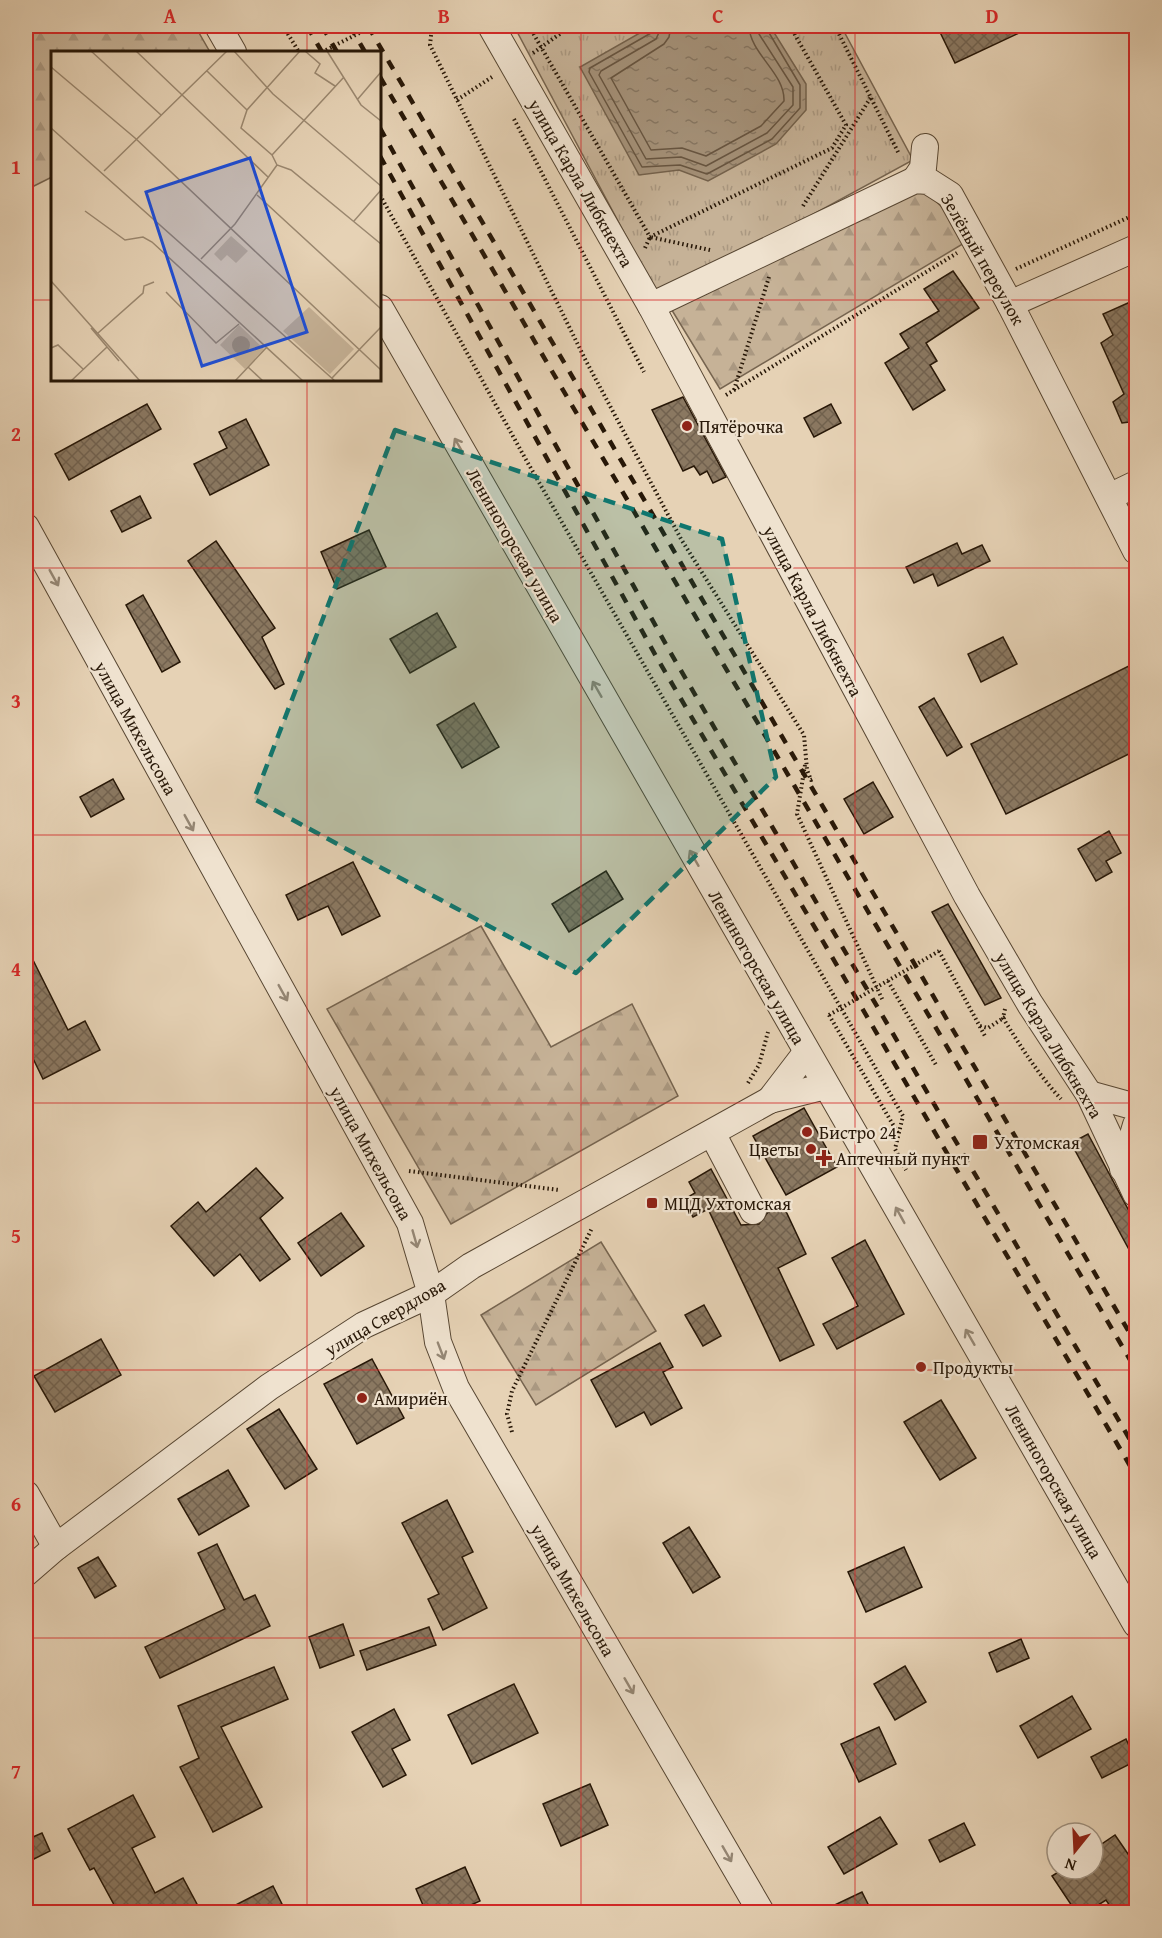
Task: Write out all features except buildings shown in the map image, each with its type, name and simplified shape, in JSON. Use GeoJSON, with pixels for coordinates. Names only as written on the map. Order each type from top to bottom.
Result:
{"type":"FeatureCollection","features":[{"type":"Feature","properties":{"kind":"street"},"geometry":{"type":"LineString","coordinates":[[218,26],[232,51]]}},
{"type":"Feature","properties":{"kind":"street","name":"улица Карла Либкнехта"},"geometry":{"type":"LineString","coordinates":[[491,26],[510,67],[651,306],[967,896],[1030,1004],[1089,1094],[1123,1169],[1137,1194]]}},
{"type":"Feature","properties":{"kind":"street"},"geometry":{"type":"LineString","coordinates":[[651,306],[915,180],[923,168],[925,147]]}},
{"type":"Feature","properties":{"kind":"street","name":"Зелёный переулок"},"geometry":{"type":"LineString","coordinates":[[915,180],[928,181],[950,195],[1111,496],[1137,551]]}},
{"type":"Feature","properties":{"kind":"street"},"geometry":{"type":"LineString","coordinates":[[1010,304],[1137,248]]}},
{"type":"Feature","properties":{"kind":"street","name":"Лениногорская улица"},"geometry":{"type":"LineString","coordinates":[[381,310],[806,1053],[1137,1624]]}},
{"type":"Feature","properties":{"kind":"street"},"geometry":{"type":"LineString","coordinates":[[1111,496],[1137,484]]}},
{"type":"Feature","properties":{"kind":"street","name":"улица Михельсона"},"geometry":{"type":"LineString","coordinates":[[26,527],[410,1222],[430,1294],[438,1342],[456,1388],[761,1912]]}},
{"type":"Feature","properties":{"kind":"street","name":"улица Свердлова"},"geometry":{"type":"LineString","coordinates":[[770,1100],[806,1053]]}},
{"type":"Feature","properties":{"kind":"street","name":"улица Свердлова"},"geometry":{"type":"LineString","coordinates":[[26,1573],[56,1547],[269,1387],[364,1325],[430,1294],[471,1266],[770,1100],[826,1086]]}},
{"type":"Feature","properties":{"kind":"street"},"geometry":{"type":"LineString","coordinates":[[1089,1094],[1137,1107]]}},
{"type":"Feature","properties":{"kind":"street"},"geometry":{"type":"LineString","coordinates":[[1123,1169],[1137,1125]]}},
{"type":"Feature","properties":{"kind":"street"},"geometry":{"type":"LineString","coordinates":[[712,1133],[753,1211]]}},
{"type":"Feature","properties":{"kind":"street"},"geometry":{"type":"LineString","coordinates":[[26,1494],[56,1547]]}},
{"type":"Feature","properties":{"kind":"path"},"geometry":{"type":"LineString","coordinates":[[283,26],[298,51]]}},
{"type":"Feature","properties":{"kind":"path"},"geometry":{"type":"LineString","coordinates":[[324,51],[373,26]]}},
{"type":"Feature","properties":{"kind":"path"},"geometry":{"type":"LineString","coordinates":[[432,26],[430,45],[586,361],[681,539],[804,735],[811,780],[815,778]]}},
{"type":"Feature","properties":{"kind":"path"},"geometry":{"type":"LineString","coordinates":[[529,26],[650,237],[718,252]]}},
{"type":"Feature","properties":{"kind":"path"},"geometry":{"type":"LineString","coordinates":[[458,100],[541,49],[571,26]]}},
{"type":"Feature","properties":{"kind":"path"},"geometry":{"type":"LineString","coordinates":[[650,237],[832,148],[846,125],[790,26]]}},
{"type":"Feature","properties":{"kind":"path"},"geometry":{"type":"LineString","coordinates":[[835,26],[915,180]]}},
{"type":"Feature","properties":{"kind":"path"},"geometry":{"type":"LineString","coordinates":[[487,67],[510,67]]}},
{"type":"Feature","properties":{"kind":"path"},"geometry":{"type":"LineString","coordinates":[[497,88],[510,67]]}},
{"type":"Feature","properties":{"kind":"path"},"geometry":{"type":"LineString","coordinates":[[508,109],[644,372]]}},
{"type":"Feature","properties":{"kind":"path"},"geometry":{"type":"LineString","coordinates":[[381,197],[525,458],[903,1116],[895,1149],[906,1170]]}},
{"type":"Feature","properties":{"kind":"path"},"geometry":{"type":"LineString","coordinates":[[996,278],[1137,214]]}},
{"type":"Feature","properties":{"kind":"path"},"geometry":{"type":"LineString","coordinates":[[724,396],[976,242]]}},
{"type":"Feature","properties":{"kind":"path"},"geometry":{"type":"LineString","coordinates":[[806,758],[797,814],[883,1000]]}},
{"type":"Feature","properties":{"kind":"path"},"geometry":{"type":"LineString","coordinates":[[899,1135],[829,1015],[939,951],[985,1036]]}},
{"type":"Feature","properties":{"kind":"path"},"geometry":{"type":"LineString","coordinates":[[888,981],[936,1065]]}},
{"type":"Feature","properties":{"kind":"path"},"geometry":{"type":"LineString","coordinates":[[743,1088],[759,1065],[767,1040],[769,1022]]}},
{"type":"Feature","properties":{"kind":"path"},"geometry":{"type":"LineString","coordinates":[[979,1025],[988,1028],[995,1024]]}},
{"type":"Feature","properties":{"kind":"path"},"geometry":{"type":"LineString","coordinates":[[403,1170],[571,1191]]}},
{"type":"Feature","properties":{"kind":"path"},"geometry":{"type":"LineString","coordinates":[[513,1435],[507,1414],[513,1391],[594,1224]]}},
{"type":"Feature","properties":{"kind":"highlighted area"},"geometry":{"type":"Polygon","coordinates":[[[395,430],[722,539],[776,777],[576,973],[254,799],[395,430]]]}},
{"type":"Feature","properties":{"kind":"green space"},"geometry":{"type":"Polygon","coordinates":[[[26,26],[195,26],[209,51],[51,51],[51,178],[26,190],[26,26]]]}},
{"type":"Feature","properties":{"kind":"green space"},"geometry":{"type":"Polygon","coordinates":[[[514,26],[841,26],[913,160],[659,298],[514,26]]]}},
{"type":"Feature","properties":{"kind":"green space"},"geometry":{"type":"Polygon","coordinates":[[[921,187],[946,211],[966,242],[720,389],[670,307],[921,187]]]}},
{"type":"Feature","properties":{"kind":"green space"},"geometry":{"type":"Polygon","coordinates":[[[481,926],[551,1047],[632,1004],[678,1096],[451,1224],[327,1009],[481,926]]]}},
{"type":"Feature","properties":{"kind":"green space"},"geometry":{"type":"Polygon","coordinates":[[[601,1242],[656,1331],[536,1405],[481,1315],[601,1242]]]}},
{"type":"Feature","properties":{"kind":"water"},"geometry":{"type":"Polygon","coordinates":[[[652,26],[770,26],[806,84],[806,110],[776,144],[708,181],[679,170],[639,175],[580,67],[652,26]]]}},
{"type":"Feature","properties":{"kind":"railway"},"geometry":{"type":"LineString","coordinates":[[307,26],[321,51]]}},
{"type":"Feature","properties":{"kind":"railway"},"geometry":{"type":"LineString","coordinates":[[322,26],[336,51]]}},
{"type":"Feature","properties":{"kind":"railway"},"geometry":{"type":"LineString","coordinates":[[350,26],[364,51]]}},
{"type":"Feature","properties":{"kind":"railway"},"geometry":{"type":"LineString","coordinates":[[368,26],[1136,1344]]}},
{"type":"Feature","properties":{"kind":"railway"},"geometry":{"type":"LineString","coordinates":[[381,79],[1136,1370]]}},
{"type":"Feature","properties":{"kind":"railway"},"geometry":{"type":"LineString","coordinates":[[381,130],[669,650],[1136,1450]]}},
{"type":"Feature","properties":{"kind":"railway"},"geometry":{"type":"LineString","coordinates":[[381,158],[657,658],[1136,1476]]}},
{"type":"Feature","properties":{"kind":"place","name":"Пятёрочка"},"geometry":{"type":"Point","coordinates":[687,426]}},
{"type":"Feature","properties":{"kind":"place","name":"Бистро 24"},"geometry":{"type":"Point","coordinates":[807,1132]}},
{"type":"Feature","properties":{"kind":"place","name":"Ухтомская"},"geometry":{"type":"Point","coordinates":[980,1142]}},
{"type":"Feature","properties":{"kind":"place","name":"Цветы"},"geometry":{"type":"Point","coordinates":[811,1149]}},
{"type":"Feature","properties":{"kind":"place","name":"Аптечный пункт"},"geometry":{"type":"Point","coordinates":[824,1158]}},
{"type":"Feature","properties":{"kind":"place","name":"МЦД Ухтомская"},"geometry":{"type":"Point","coordinates":[652,1203]}},
{"type":"Feature","properties":{"kind":"place","name":"Продукты"},"geometry":{"type":"Point","coordinates":[921,1367]}},
{"type":"Feature","properties":{"kind":"place","name":"Амириён"},"geometry":{"type":"Point","coordinates":[362,1398]}}]}
